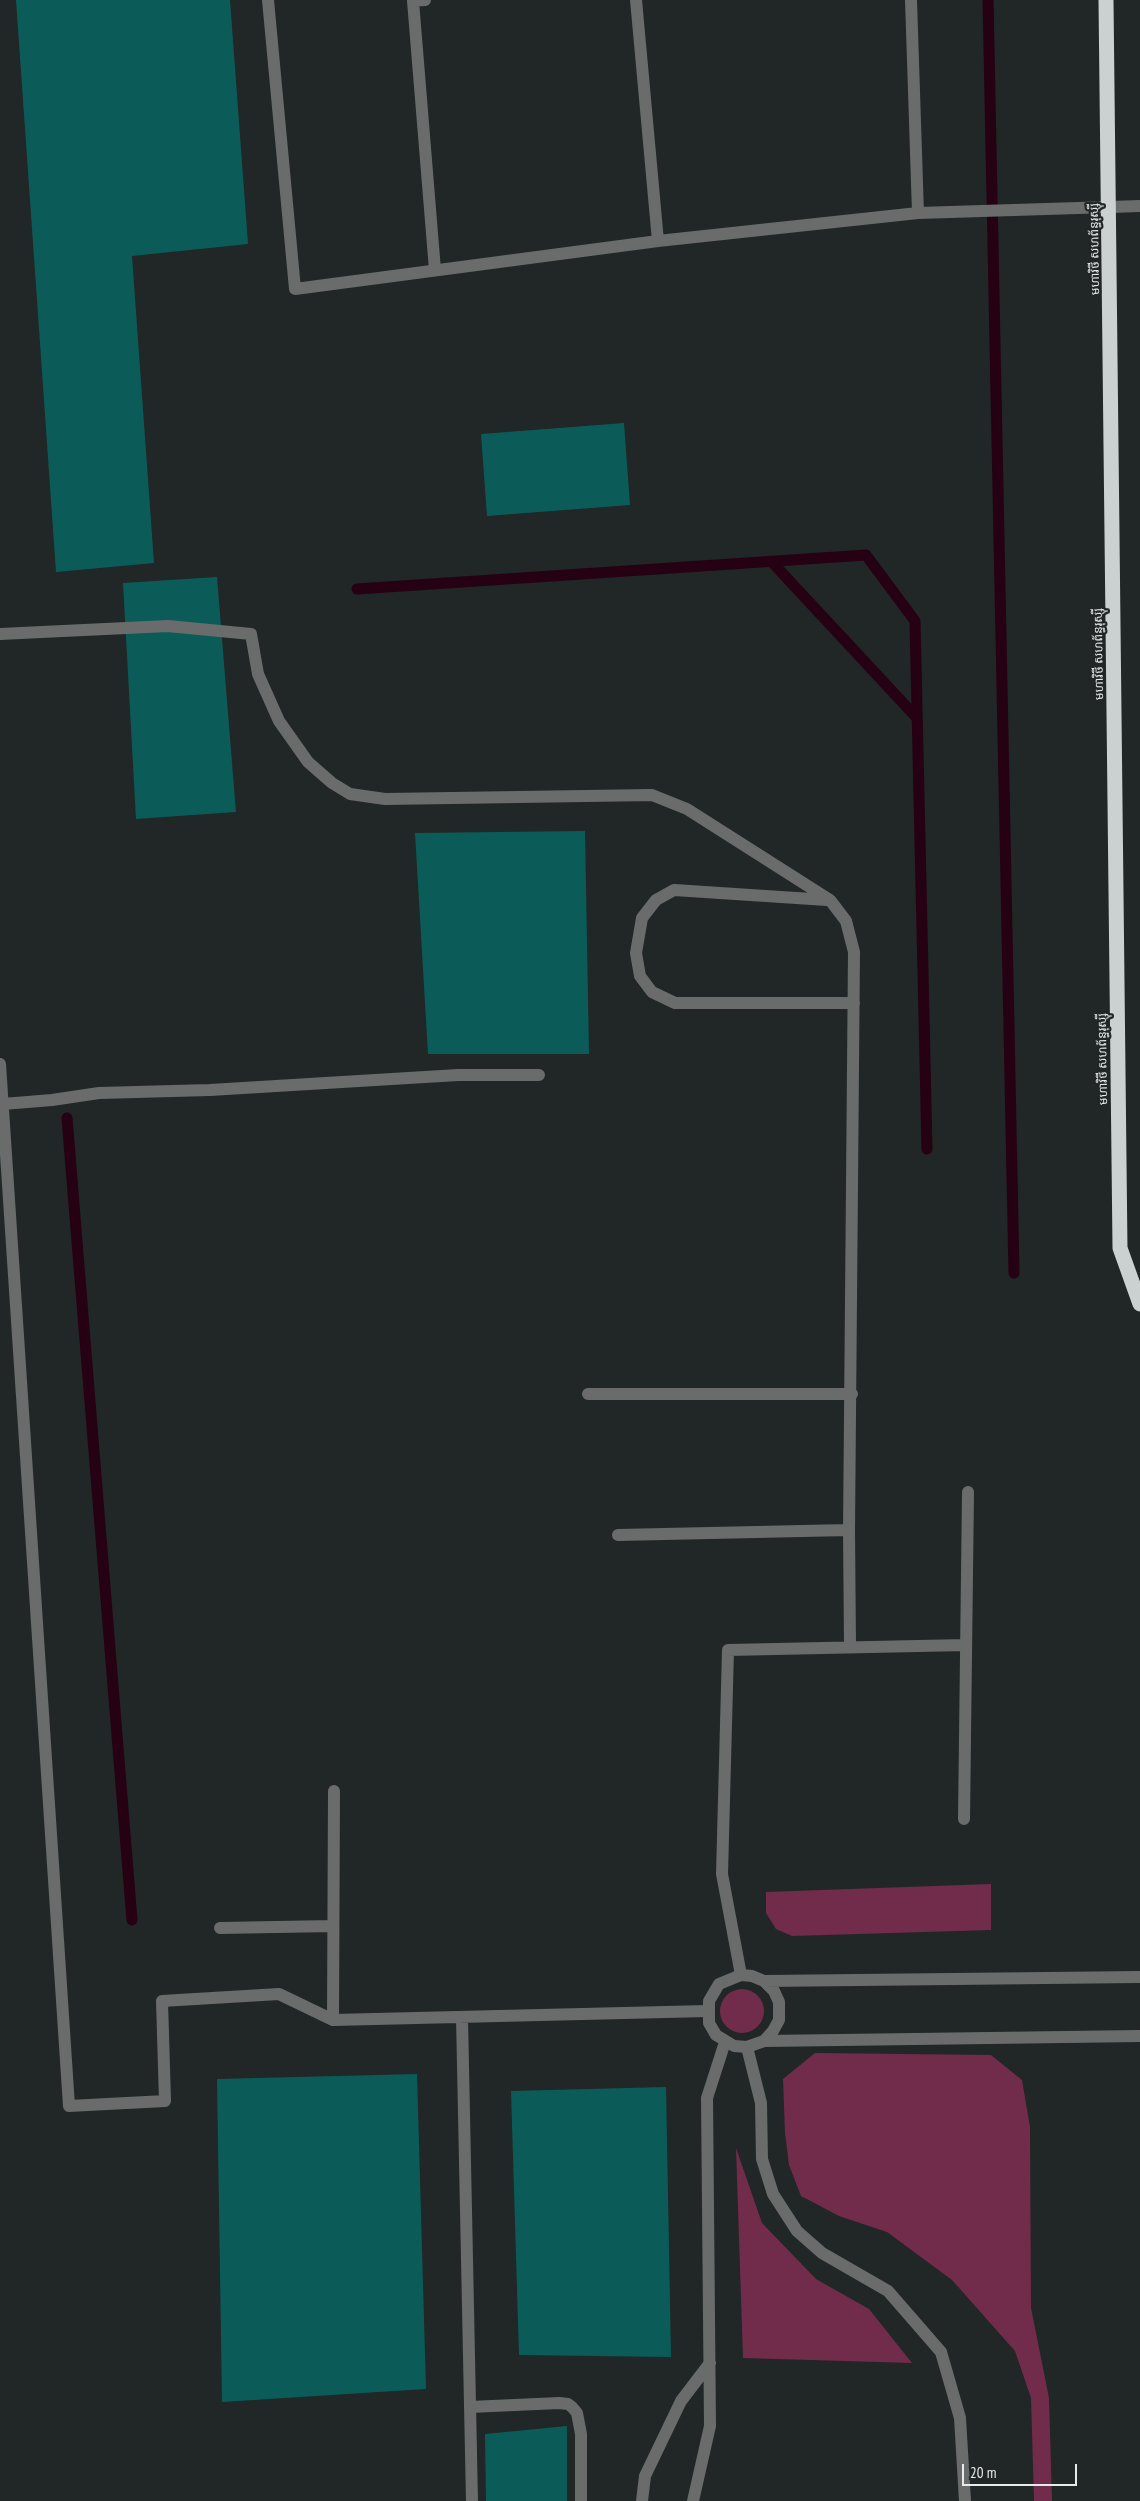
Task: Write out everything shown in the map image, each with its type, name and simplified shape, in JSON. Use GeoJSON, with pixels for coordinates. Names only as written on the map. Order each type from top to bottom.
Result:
{"type":"FeatureCollection","features":[{"type":"Feature","properties":{"kind":"highway","name":"មហាវិថី សហព័ន្ធរុស្ស៊ី"},"geometry":{"type":"LineString","coordinates":[[1106,0],[1110,206],[1120,1248],[1140,1304]]}},
{"type":"Feature","properties":{"kind":"street"},"geometry":{"type":"LineString","coordinates":[[268,0],[295,289],[658,241],[918,213],[1034,211],[1140,206]]}},
{"type":"Feature","properties":{"kind":"street"},"geometry":{"type":"LineString","coordinates":[[425,0],[413,1],[435,270]]}},
{"type":"Feature","properties":{"kind":"street"},"geometry":{"type":"LineString","coordinates":[[636,0],[658,241]]}},
{"type":"Feature","properties":{"kind":"street"},"geometry":{"type":"LineString","coordinates":[[911,0],[918,213]]}},
{"type":"Feature","properties":{"kind":"street"},"geometry":{"type":"LineString","coordinates":[[0,634],[168,626],[251,634],[258,674],[279,721],[308,762],[332,784],[350,794],[385,799],[652,794],[687,809],[830,900],[846,920],[854,952],[852,1394],[849,1530],[850,1646]]}},
{"type":"Feature","properties":{"kind":"street"},"geometry":{"type":"LineString","coordinates":[[830,900],[674,890],[656,900],[642,918],[636,953],[640,976],[652,992],[675,1003],[854,1003]]}},
{"type":"Feature","properties":{"kind":"street"},"geometry":{"type":"LineString","coordinates":[[0,1064],[69,2106],[165,2100],[162,2001],[279,1994],[333,2020],[707,2011]]}},
{"type":"Feature","properties":{"kind":"street"},"geometry":{"type":"LineString","coordinates":[[3,1104],[52,1100],[99,1093],[210,1090],[458,1075],[539,1075]]}},
{"type":"Feature","properties":{"kind":"street"},"geometry":{"type":"LineString","coordinates":[[588,1394],[852,1394]]}},
{"type":"Feature","properties":{"kind":"street"},"geometry":{"type":"LineString","coordinates":[[964,1819],[968,1492]]}},
{"type":"Feature","properties":{"kind":"street"},"geometry":{"type":"LineString","coordinates":[[618,1535],[849,1530]]}},
{"type":"Feature","properties":{"kind":"street"},"geometry":{"type":"LineString","coordinates":[[741,1975],[722,1874],[728,1650],[966,1645]]}},
{"type":"Feature","properties":{"kind":"street"},"geometry":{"type":"LineString","coordinates":[[333,2020],[334,1791]]}},
{"type":"Feature","properties":{"kind":"street"},"geometry":{"type":"LineString","coordinates":[[220,1928],[333,1926]]}},
{"type":"Feature","properties":{"kind":"street"},"geometry":{"type":"LineString","coordinates":[[764,2041],[773,2031],[780,2012],[774,1991],[764,1981],[752,1976],[741,1975],[729,1978],[719,1984],[708,2001],[709,2023],[716,2035],[725,2042],[748,2047],[764,2041],[1140,2036]]}},
{"type":"Feature","properties":{"kind":"street"},"geometry":{"type":"LineString","coordinates":[[764,1981],[1140,1977]]}},
{"type":"Feature","properties":{"kind":"street"},"geometry":{"type":"LineString","coordinates":[[462,2017],[472,2501]]}},
{"type":"Feature","properties":{"kind":"street"},"geometry":{"type":"LineString","coordinates":[[693,2501],[710,2426],[707,2098],[725,2042]]}},
{"type":"Feature","properties":{"kind":"street"},"geometry":{"type":"LineString","coordinates":[[748,2047],[761,2103],[762,2159],[772,2194],[797,2231],[822,2253],[888,2291],[941,2352],[960,2418],[964,2501]]}},
{"type":"Feature","properties":{"kind":"street"},"geometry":{"type":"LineString","coordinates":[[642,2501],[645,2476],[681,2401],[710,2363]]}},
{"type":"Feature","properties":{"kind":"street"},"geometry":{"type":"LineString","coordinates":[[470,2407],[560,2403],[568,2404],[572,2407],[577,2413],[581,2434],[581,2501]]}},
{"type":"Feature","properties":{"kind":"shaded area"},"geometry":{"type":"Polygon","coordinates":[[[991,1884],[991,1930],[792,1936],[776,1929],[766,1913],[766,1892],[991,1884]]]}},
{"type":"Feature","properties":{"kind":"shaded area"},"geometry":{"type":"Polygon","coordinates":[[[742,1989],[754,1993],[760,1999],[764,2011],[760,2023],[754,2029],[742,2033],[730,2029],[724,2023],[720,2011],[724,1999],[730,1993],[742,1989]]]}},
{"type":"Feature","properties":{"kind":"shaded area"},"geometry":{"type":"Polygon","coordinates":[[[815,2053],[991,2055],[1022,2080],[1030,2127],[1031,2308],[1049,2398],[1052,2501],[1034,2501],[1031,2398],[1015,2351],[952,2280],[887,2232],[839,2216],[801,2196],[789,2165],[785,2133],[783,2079],[815,2053]]]}},
{"type":"Feature","properties":{"kind":"shaded area"},"geometry":{"type":"Polygon","coordinates":[[[736,2148],[762,2223],[816,2279],[869,2309],[912,2363],[743,2358],[736,2148]]]}},
{"type":"Feature","properties":{"kind":"building"},"geometry":{"type":"Polygon","coordinates":[[[16,0],[230,0],[248,244],[132,256],[154,563],[56,572],[16,0]]]}},
{"type":"Feature","properties":{"kind":"building"},"geometry":{"type":"Polygon","coordinates":[[[624,423],[630,505],[487,516],[481,434],[624,423]]]}},
{"type":"Feature","properties":{"kind":"building"},"geometry":{"type":"Polygon","coordinates":[[[217,577],[236,812],[136,819],[123,583],[217,577]]]}},
{"type":"Feature","properties":{"kind":"building"},"geometry":{"type":"Polygon","coordinates":[[[585,831],[589,1054],[428,1054],[415,833],[585,831]]]}},
{"type":"Feature","properties":{"kind":"building"},"geometry":{"type":"Polygon","coordinates":[[[417,2074],[426,2389],[222,2402],[217,2079],[417,2074]]]}},
{"type":"Feature","properties":{"kind":"building"},"geometry":{"type":"Polygon","coordinates":[[[666,2087],[671,2357],[519,2355],[511,2091],[666,2087]]]}},
{"type":"Feature","properties":{"kind":"building"},"geometry":{"type":"Polygon","coordinates":[[[567,2426],[567,2501],[486,2501],[485,2434],[567,2426]]]}},
{"type":"Feature","properties":{"kind":"waterway"},"geometry":{"type":"LineString","coordinates":[[988,0],[1014,1273]]}},
{"type":"Feature","properties":{"kind":"waterway"},"geometry":{"type":"LineString","coordinates":[[357,589],[866,555],[915,621],[927,1149]]}},
{"type":"Feature","properties":{"kind":"waterway"},"geometry":{"type":"LineString","coordinates":[[771,561],[917,718]]}},
{"type":"Feature","properties":{"kind":"waterway"},"geometry":{"type":"LineString","coordinates":[[67,1118],[132,1920]]}}]}
